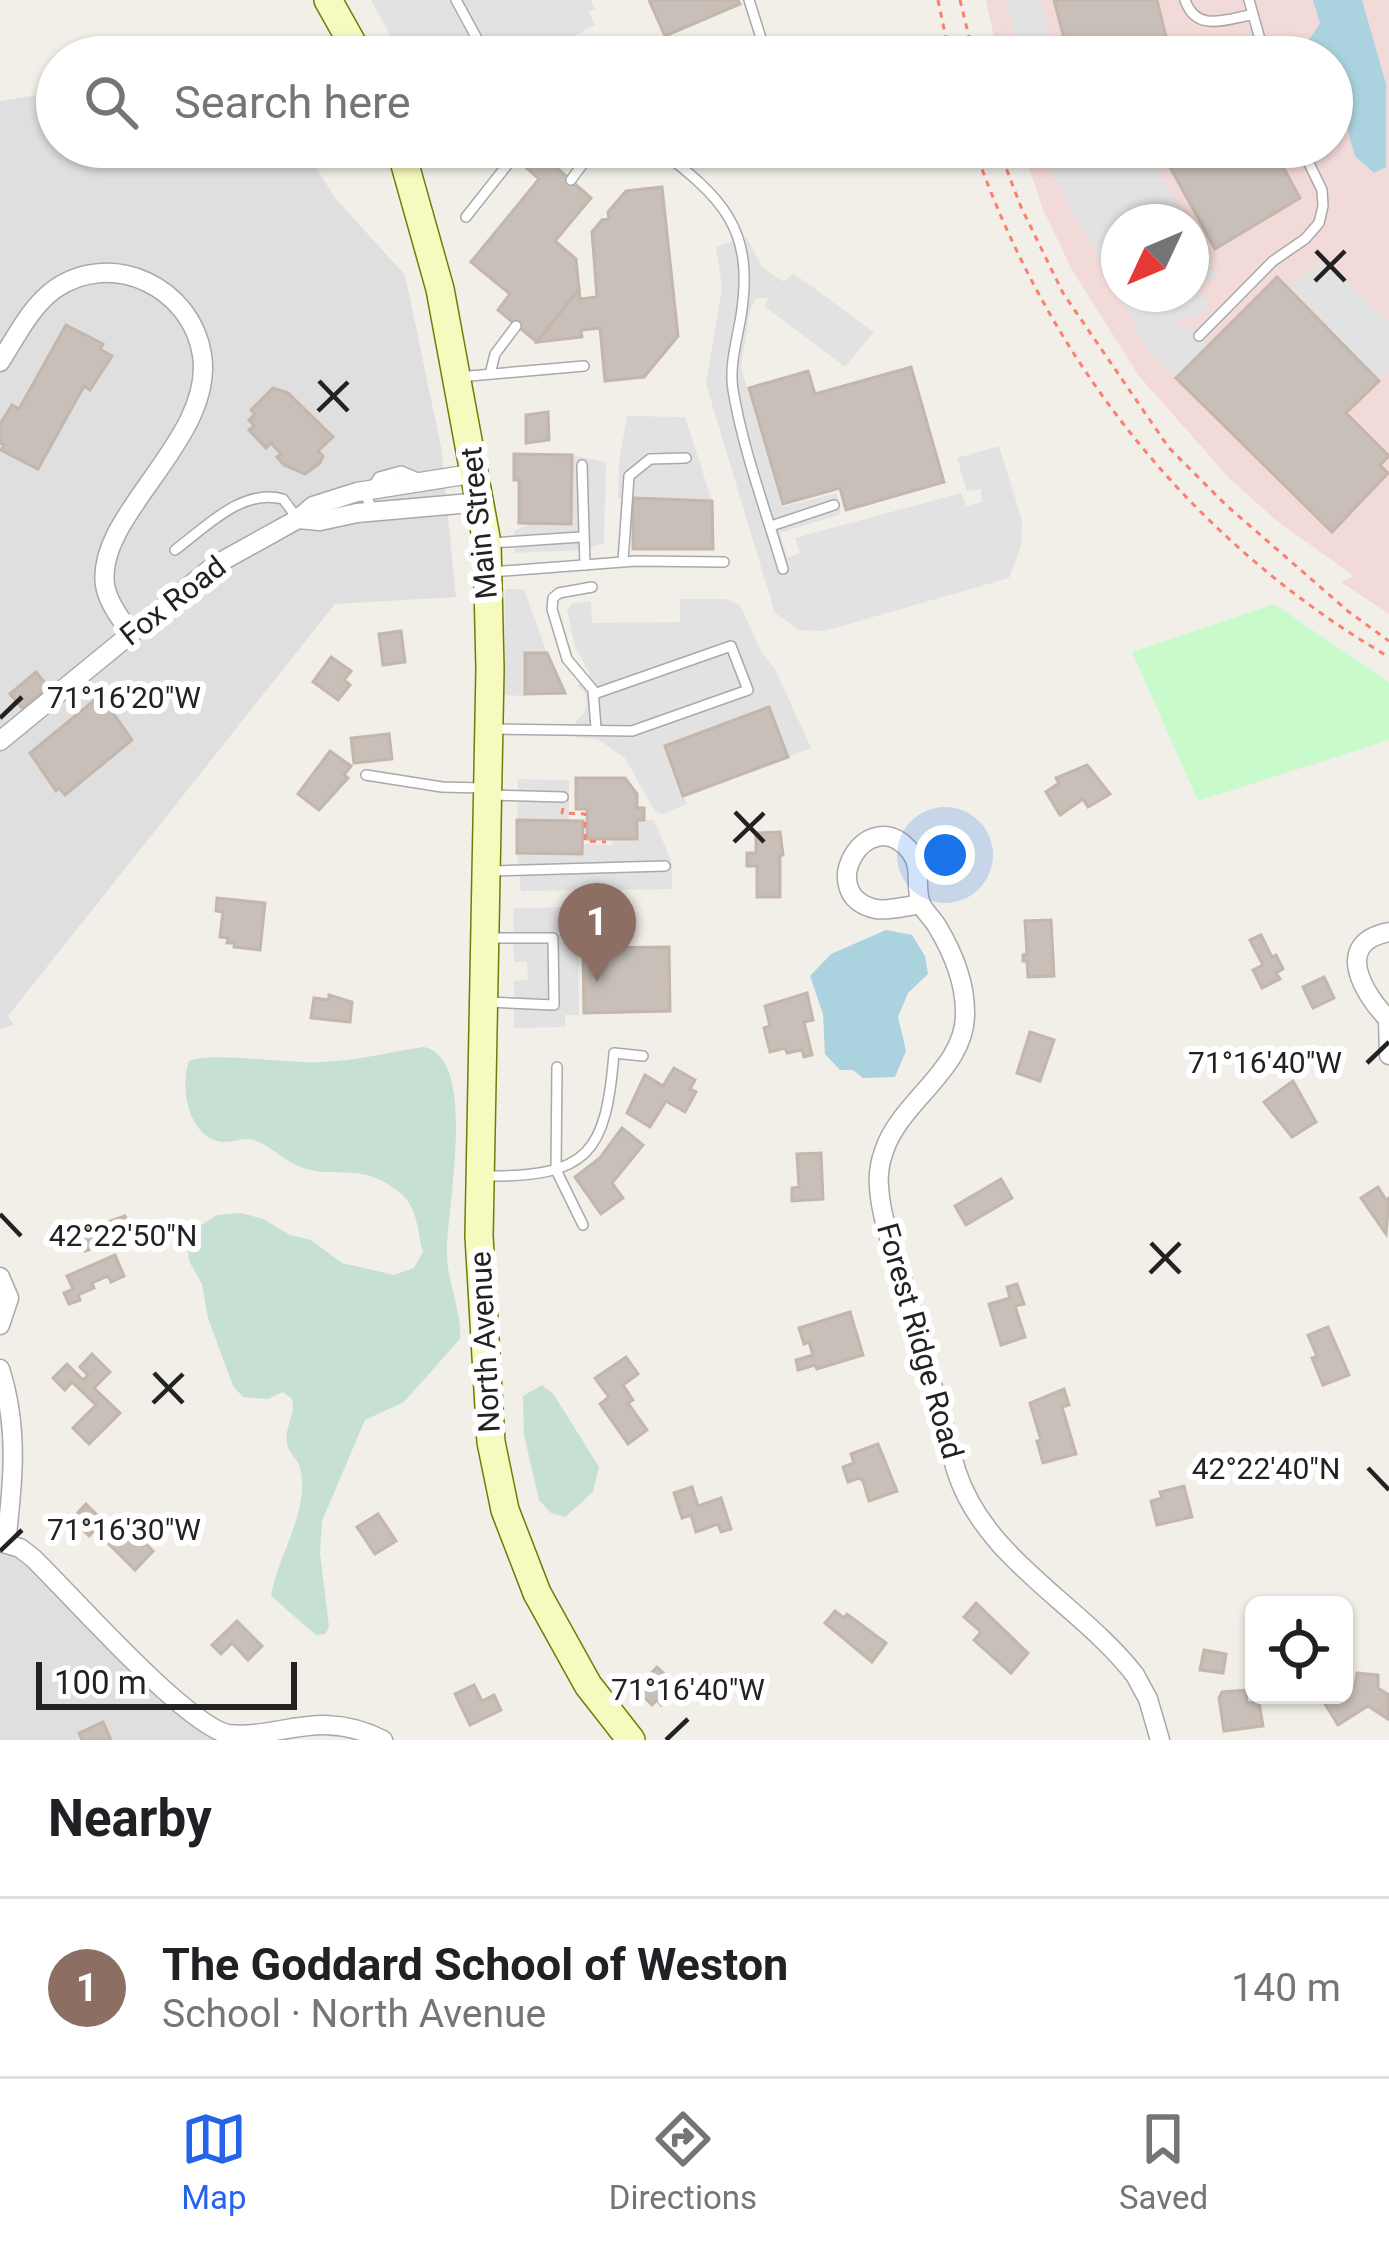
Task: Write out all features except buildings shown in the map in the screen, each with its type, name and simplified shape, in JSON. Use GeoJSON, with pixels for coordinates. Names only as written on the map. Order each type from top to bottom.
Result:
{"type":"FeatureCollection","features":[{"type":"Feature","properties":{"kind":"main road"},"geometry":{"type":"LineString","coordinates":[[328,0],[348,36]]}},
{"type":"Feature","properties":{"kind":"main road","name":"Main Street"},"geometry":{"type":"LineString","coordinates":[[411,168],[458,377],[488,543],[485,908]]}},
{"type":"Feature","properties":{"kind":"main road","name":"North Avenue"},"geometry":{"type":"LineString","coordinates":[[485,908],[479,1176],[486,1396],[501,1494],[516,1542],[558,1633],[596,1699],[631,1740]]}},
{"type":"Feature","properties":{"kind":"street"},"geometry":{"type":"LineString","coordinates":[[0,362],[40,302],[60,286],[85,276],[123,274],[152,283],[173,298],[192,323],[203,364],[196,407],[123,526],[105,568],[108,596],[131,634]]}},
{"type":"Feature","properties":{"kind":"street","name":"Fox Road"},"geometry":{"type":"LineString","coordinates":[[0,741],[226,557],[298,520],[320,502],[477,473]]}},
{"type":"Feature","properties":{"kind":"street","name":"Fox Road"},"geometry":{"type":"LineString","coordinates":[[298,520],[482,502]]}},
{"type":"Feature","properties":{"kind":"street","name":"Forest Ridge Road"},"geometry":{"type":"LineString","coordinates":[[921,904],[878,909],[857,899],[847,870],[856,849],[878,838],[895,839],[908,849],[919,870],[921,904],[953,960],[966,1015],[954,1051],[884,1150],[879,1186],[892,1247],[956,1470],[970,1503],[1003,1546],[1125,1661],[1148,1699],[1160,1740]]}},
{"type":"Feature","properties":{"kind":"street"},"geometry":{"type":"LineString","coordinates":[[1389,932],[1370,939],[1357,960],[1361,984],[1389,1020],[1389,1055]]}},
{"type":"Feature","properties":{"kind":"street"},"geometry":{"type":"LineString","coordinates":[[0,1277],[9,1298],[0,1325]]}},
{"type":"Feature","properties":{"kind":"street"},"geometry":{"type":"LineString","coordinates":[[0,1370],[9,1396],[15,1446],[3,1543],[33,1558],[176,1700],[210,1726],[247,1736],[332,1726],[383,1740]]}},
{"type":"Feature","properties":{"kind":"lane"},"geometry":{"type":"LineString","coordinates":[[456,0],[476,36]]}},
{"type":"Feature","properties":{"kind":"lane"},"geometry":{"type":"LineString","coordinates":[[749,0],[760,36]]}},
{"type":"Feature","properties":{"kind":"lane"},"geometry":{"type":"LineString","coordinates":[[1185,0],[1192,15],[1206,22],[1250,15]]}},
{"type":"Feature","properties":{"kind":"lane"},"geometry":{"type":"LineString","coordinates":[[1249,0],[1258,36]]}},
{"type":"Feature","properties":{"kind":"lane"},"geometry":{"type":"LineString","coordinates":[[466,217],[508,168]]}},
{"type":"Feature","properties":{"kind":"lane"},"geometry":{"type":"LineString","coordinates":[[571,180],[580,168]]}},
{"type":"Feature","properties":{"kind":"lane"},"geometry":{"type":"LineString","coordinates":[[681,168],[713,195],[745,255],[746,284],[732,378],[783,569]]}},
{"type":"Feature","properties":{"kind":"lane"},"geometry":{"type":"LineString","coordinates":[[1199,336],[1318,223],[1322,190],[1311,168]]}},
{"type":"Feature","properties":{"kind":"lane"},"geometry":{"type":"LineString","coordinates":[[490,374],[495,354],[516,326]]}},
{"type":"Feature","properties":{"kind":"lane"},"geometry":{"type":"LineString","coordinates":[[458,377],[584,366]]}},
{"type":"Feature","properties":{"kind":"lane"},"geometry":{"type":"LineString","coordinates":[[623,561],[628,476],[650,459],[686,458]]}},
{"type":"Feature","properties":{"kind":"lane"},"geometry":{"type":"LineString","coordinates":[[582,465],[585,565]]}},
{"type":"Feature","properties":{"kind":"lane"},"geometry":{"type":"LineString","coordinates":[[368,490],[366,501],[374,511]]}},
{"type":"Feature","properties":{"kind":"lane"},"geometry":{"type":"LineString","coordinates":[[175,550],[251,499],[283,499],[298,520]]}},
{"type":"Feature","properties":{"kind":"lane"},"geometry":{"type":"LineString","coordinates":[[771,526],[834,506]]}},
{"type":"Feature","properties":{"kind":"lane"},"geometry":{"type":"LineString","coordinates":[[488,543],[581,537]]}},
{"type":"Feature","properties":{"kind":"lane"},"geometry":{"type":"LineString","coordinates":[[489,572],[623,561],[724,562]]}},
{"type":"Feature","properties":{"kind":"lane"},"geometry":{"type":"LineString","coordinates":[[592,587],[559,592],[552,609],[567,659],[594,694],[596,728]]}},
{"type":"Feature","properties":{"kind":"lane"},"geometry":{"type":"LineString","coordinates":[[488,729],[632,731],[748,690],[731,646],[594,694]]}},
{"type":"Feature","properties":{"kind":"lane"},"geometry":{"type":"LineString","coordinates":[[366,775],[563,797]]}},
{"type":"Feature","properties":{"kind":"lane"},"geometry":{"type":"LineString","coordinates":[[485,871],[665,866]]}},
{"type":"Feature","properties":{"kind":"lane"},"geometry":{"type":"LineString","coordinates":[[483,1002],[554,1005],[553,938],[484,938]]}},
{"type":"Feature","properties":{"kind":"lane"},"geometry":{"type":"LineString","coordinates":[[479,1176],[528,1177],[556,1170],[584,1154],[600,1136],[614,1053],[643,1056]]}},
{"type":"Feature","properties":{"kind":"lane"},"geometry":{"type":"LineString","coordinates":[[557,1067],[556,1170],[583,1225]]}},
{"type":"Feature","properties":{"kind":"path"},"geometry":{"type":"LineString","coordinates":[[938,0],[946,36]]}},
{"type":"Feature","properties":{"kind":"path"},"geometry":{"type":"LineString","coordinates":[[960,0],[969,36]]}},
{"type":"Feature","properties":{"kind":"path"},"geometry":{"type":"LineString","coordinates":[[983,168],[1031,284],[1082,370],[1142,450],[1213,526],[1263,570],[1389,657]]}},
{"type":"Feature","properties":{"kind":"path"},"geometry":{"type":"LineString","coordinates":[[1006,168],[1063,293],[1169,448],[1226,505],[1389,641]]}},
{"type":"Feature","properties":{"kind":"path"},"geometry":{"type":"LineString","coordinates":[[563,797],[562,813],[585,814],[585,842],[606,840],[606,866]]}},
{"type":"Feature","properties":{"kind":"shaded area"},"geometry":{"type":"Polygon","coordinates":[[[371,0],[591,0],[595,9],[589,12],[595,25],[574,36],[391,36],[371,0]]]}},
{"type":"Feature","properties":{"kind":"shaded area"},"geometry":{"type":"Polygon","coordinates":[[[986,0],[1389,0],[1389,614],[1341,582],[1354,576],[1277,521],[1229,478],[1139,376],[1072,270],[1029,168],[1353,168],[1353,36],[994,36],[986,0]]]}},
{"type":"Feature","properties":{"kind":"shaded area"},"geometry":{"type":"Polygon","coordinates":[[[1006,0],[1040,0],[1049,36],[1015,36],[1006,0]]]}},
{"type":"Feature","properties":{"kind":"shaded area"},"geometry":{"type":"Polygon","coordinates":[[[36,95],[36,168],[316,168],[335,198],[405,275],[441,447],[456,597],[335,604],[8,1016],[14,1025],[0,1029],[0,101],[36,95]]]}},
{"type":"Feature","properties":{"kind":"shaded area"},"geometry":{"type":"Polygon","coordinates":[[[1049,168],[1156,168],[1176,204],[1101,204],[1101,264],[1049,168]]]}},
{"type":"Feature","properties":{"kind":"shaded area"},"geometry":{"type":"Polygon","coordinates":[[[746,236],[762,267],[784,282],[793,273],[874,332],[845,367],[764,306],[769,298],[756,298],[750,310],[741,367],[782,507],[837,493],[841,514],[780,533],[787,558],[800,553],[795,538],[961,493],[966,506],[982,502],[981,489],[967,491],[957,458],[999,446],[1022,520],[1021,546],[1009,578],[824,631],[799,630],[775,613],[706,384],[722,287],[716,247],[746,236]]]}},
{"type":"Feature","properties":{"kind":"shaded area"},"geometry":{"type":"Polygon","coordinates":[[[1325,260],[1389,323],[1389,370],[1379,381],[1287,287],[1325,260]]]}},
{"type":"Feature","properties":{"kind":"shaded area"},"geometry":{"type":"Polygon","coordinates":[[[1127,312],[1202,312],[1173,321],[1182,328],[1193,327],[1208,346],[1176,378],[1149,352],[1127,312]]]}},
{"type":"Feature","properties":{"kind":"shaded area"},"geometry":{"type":"Polygon","coordinates":[[[627,416],[685,417],[712,501],[618,498],[627,416]]]}},
{"type":"Feature","properties":{"kind":"shaded area"},"geometry":{"type":"Polygon","coordinates":[[[572,455],[606,462],[604,543],[582,550],[515,553],[514,531],[528,524],[571,524],[572,455]]]}},
{"type":"Feature","properties":{"kind":"shaded area"},"geometry":{"type":"Polygon","coordinates":[[[505,589],[524,589],[547,653],[525,653],[525,696],[504,695],[505,589]]]}},
{"type":"Feature","properties":{"kind":"shaded area"},"geometry":{"type":"Polygon","coordinates":[[[680,599],[725,599],[740,605],[811,748],[788,757],[769,707],[666,746],[687,804],[662,814],[655,811],[625,758],[597,739],[576,737],[576,720],[587,705],[585,693],[577,686],[590,674],[575,647],[567,610],[573,603],[591,601],[592,623],[680,622],[680,599]]]}},
{"type":"Feature","properties":{"kind":"shaded area"},"geometry":{"type":"Polygon","coordinates":[[[518,779],[569,780],[569,821],[517,820],[518,779]]]}},
{"type":"Feature","properties":{"kind":"shaded area"},"geometry":{"type":"Polygon","coordinates":[[[637,820],[654,820],[672,863],[672,889],[521,891],[517,853],[581,854],[582,844],[612,845],[613,839],[637,839],[637,820]]]}},
{"type":"Feature","properties":{"kind":"shaded area"},"geometry":{"type":"Polygon","coordinates":[[[578,907],[579,1015],[565,1015],[565,1027],[514,1028],[514,981],[528,980],[527,962],[514,962],[513,908],[578,907]]]}},
{"type":"Feature","properties":{"kind":"shaded area"},"geometry":{"type":"Polygon","coordinates":[[[0,1548],[26,1562],[195,1728],[220,1740],[0,1740],[0,1548]]]}},
{"type":"Feature","properties":{"kind":"green space"},"geometry":{"type":"Polygon","coordinates":[[[1274,604],[1389,682],[1389,740],[1198,801],[1132,652],[1274,604]]]}},
{"type":"Feature","properties":{"kind":"green space"},"geometry":{"type":"Polygon","coordinates":[[[424,1047],[441,1058],[451,1079],[455,1107],[447,1257],[460,1339],[404,1402],[365,1420],[322,1521],[320,1553],[329,1627],[325,1634],[316,1635],[271,1596],[301,1500],[300,1468],[287,1444],[292,1399],[283,1392],[268,1399],[243,1397],[233,1386],[208,1318],[202,1284],[189,1261],[187,1242],[195,1229],[217,1215],[241,1213],[311,1240],[342,1263],[394,1275],[414,1268],[423,1252],[418,1228],[406,1199],[374,1177],[303,1168],[254,1140],[221,1142],[207,1136],[188,1107],[186,1071],[189,1061],[200,1058],[321,1062],[424,1047]]]}},
{"type":"Feature","properties":{"kind":"green space"},"geometry":{"type":"Polygon","coordinates":[[[542,1385],[554,1395],[599,1467],[593,1492],[565,1517],[551,1513],[539,1500],[524,1435],[523,1396],[542,1385]]]}},
{"type":"Feature","properties":{"kind":"water"},"geometry":{"type":"Polygon","coordinates":[[[1313,0],[1362,0],[1386,84],[1386,167],[1374,173],[1353,149],[1353,36],[1312,36],[1320,23],[1313,0]]]}},
{"type":"Feature","properties":{"kind":"water"},"geometry":{"type":"Polygon","coordinates":[[[886,930],[912,935],[925,956],[928,974],[908,993],[898,1017],[906,1051],[895,1077],[863,1078],[853,1070],[840,1070],[825,1054],[823,1014],[810,976],[831,954],[886,930]]]}},
{"type":"Feature","properties":{"kind":"place","name":"The Goddard School of Weston"},"geometry":{"type":"Point","coordinates":[597,982]}}]}
